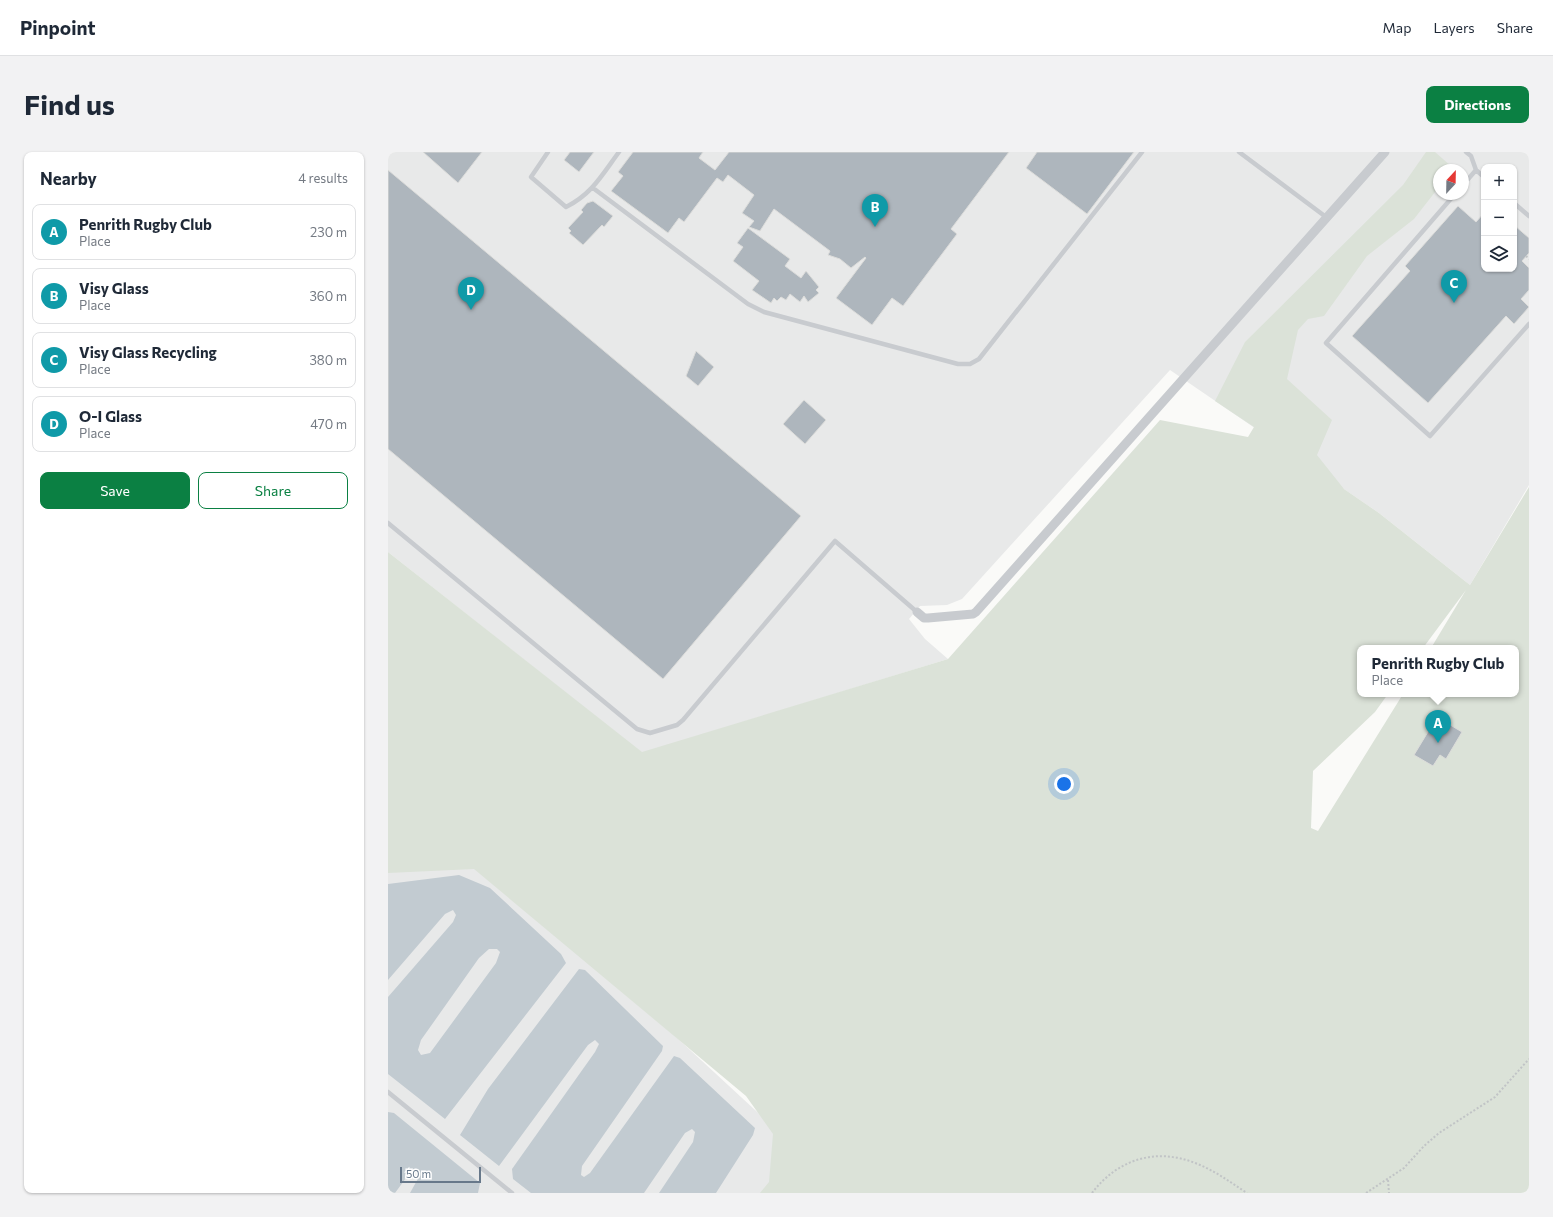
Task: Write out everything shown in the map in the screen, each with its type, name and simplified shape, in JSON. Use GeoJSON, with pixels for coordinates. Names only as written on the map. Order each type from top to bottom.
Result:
{"type":"FeatureCollection","features":[{"type":"Feature","properties":{"kind":"street"},"geometry":{"type":"LineString","coordinates":[[917,612],[924,618],[973,614],[1384,152]]}},
{"type":"Feature","properties":{"kind":"lane"},"geometry":{"type":"LineString","coordinates":[[548,152],[531,178],[566,207],[581,199],[593,188],[620,152]]}},
{"type":"Feature","properties":{"kind":"lane"},"geometry":{"type":"LineString","coordinates":[[593,188],[748,304],[764,312],[958,364],[970,364],[979,360],[1142,152]]}},
{"type":"Feature","properties":{"kind":"lane"},"geometry":{"type":"LineString","coordinates":[[1238,152],[1326,217]]}},
{"type":"Feature","properties":{"kind":"lane"},"geometry":{"type":"LineString","coordinates":[[1466,152],[1471,156],[1476,170],[1481,174]]}},
{"type":"Feature","properties":{"kind":"lane"},"geometry":{"type":"LineString","coordinates":[[1469,178],[1476,170]]}},
{"type":"Feature","properties":{"kind":"lane"},"geometry":{"type":"LineString","coordinates":[[1450,200],[1326,344],[1430,436],[1529,324]]}},
{"type":"Feature","properties":{"kind":"lane"},"geometry":{"type":"LineString","coordinates":[[1517,206],[1529,216]]}},
{"type":"Feature","properties":{"kind":"lane"},"geometry":{"type":"LineString","coordinates":[[388,522],[637,729],[650,733],[677,725],[683,720],[835,542],[917,612]]}},
{"type":"Feature","properties":{"kind":"lane"},"geometry":{"type":"LineString","coordinates":[[388,1092],[512,1193]]}},
{"type":"Feature","properties":{"kind":"path"},"geometry":{"type":"LineString","coordinates":[[1526,256],[1529,259]]}},
{"type":"Feature","properties":{"kind":"path"},"geometry":{"type":"LineString","coordinates":[[1366,1193],[1388,1180],[1404,1168],[1439,1132],[1495,1097],[1529,1059]]}},
{"type":"Feature","properties":{"kind":"path"},"geometry":{"type":"LineString","coordinates":[[1092,1193],[1112,1171],[1147,1157],[1165,1156],[1181,1158],[1195,1163],[1219,1175],[1247,1193]]}},
{"type":"Feature","properties":{"kind":"path"},"geometry":{"type":"LineString","coordinates":[[1388,1180],[1389,1193]]}},
{"type":"Feature","properties":{"kind":"shaded area"},"geometry":{"type":"Polygon","coordinates":[[[388,152],[1529,152],[1529,485],[1470,585],[1379,513],[1170,370],[962,599],[947,605],[920,606],[909,619],[925,639],[948,659],[642,753],[388,552],[388,152]]]}},
{"type":"Feature","properties":{"kind":"shaded area"},"geometry":{"type":"Polygon","coordinates":[[[1426,152],[1435,152],[1449,164],[1433,164],[1433,195],[1414,219],[1367,256],[1324,316],[1308,319],[1298,330],[1287,379],[1332,420],[1317,455],[1344,489],[1379,513],[1470,585],[1529,487],[1529,1193],[760,1193],[769,1182],[773,1134],[746,1096],[474,869],[388,873],[388,552],[642,752],[948,659],[1160,420],[1248,437],[1254,427],[1215,401],[1245,342],[1403,185],[1426,152]],[[1466,590],[1425,645],[1357,645],[1357,697],[1386,697],[1375,712],[1313,771],[1311,828],[1318,831],[1401,697],[1519,697],[1519,645],[1433,645],[1466,590]]]}},
{"type":"Feature","properties":{"kind":"shaded area"},"geometry":{"type":"Polygon","coordinates":[[[480,856],[845,1193],[388,1193],[388,867],[480,856]]]}},
{"type":"Feature","properties":{"kind":"shaded area"},"geometry":{"type":"Polygon","coordinates":[[[459,875],[490,888],[561,954],[566,963],[445,1119],[388,1074],[388,997],[453,922],[456,915],[453,910],[445,914],[388,980],[388,884],[459,875]],[[489,949],[479,958],[421,1040],[418,1050],[421,1055],[430,1053],[496,963],[500,952],[497,949],[489,949]]]}},
{"type":"Feature","properties":{"kind":"shaded area"},"geometry":{"type":"Polygon","coordinates":[[[579,969],[585,970],[663,1046],[662,1051],[582,1166],[581,1175],[584,1177],[590,1173],[674,1056],[680,1058],[755,1128],[753,1135],[716,1193],[659,1193],[693,1142],[695,1132],[692,1129],[685,1133],[644,1193],[531,1193],[513,1179],[512,1169],[595,1052],[599,1044],[595,1040],[588,1045],[499,1166],[460,1135],[488,1089],[579,969]]]}},
{"type":"Feature","properties":{"kind":"shaded area"},"geometry":{"type":"Polygon","coordinates":[[[388,1112],[394,1113],[480,1183],[478,1193],[410,1193],[420,1175],[414,1172],[406,1178],[395,1193],[388,1193],[388,1112]]]}},
{"type":"Feature","properties":{"kind":"building"},"geometry":{"type":"Polygon","coordinates":[[[423,152],[482,152],[458,183],[423,152]]]}},
{"type":"Feature","properties":{"kind":"building"},"geometry":{"type":"Polygon","coordinates":[[[570,152],[594,152],[579,172],[564,160],[570,152]]]}},
{"type":"Feature","properties":{"kind":"building"},"geometry":{"type":"Polygon","coordinates":[[[633,152],[703,152],[699,158],[715,170],[729,152],[1009,152],[951,229],[957,234],[903,306],[892,298],[872,325],[836,298],[866,258],[865,257],[851,268],[840,259],[828,255],[830,251],[774,209],[760,231],[749,227],[754,221],[742,213],[754,195],[728,175],[723,182],[717,178],[684,222],[679,218],[668,233],[611,191],[623,176],[618,172],[633,152]]]}},
{"type":"Feature","properties":{"kind":"building"},"geometry":{"type":"Polygon","coordinates":[[[1037,152],[1134,152],[1087,214],[1026,168],[1037,152]]]}},
{"type":"Feature","properties":{"kind":"building"},"geometry":{"type":"Polygon","coordinates":[[[388,170],[801,516],[663,679],[388,449],[388,170]]]}},
{"type":"Feature","properties":{"kind":"building"},"geometry":{"type":"Polygon","coordinates":[[[593,201],[613,216],[604,227],[602,225],[583,245],[569,233],[571,231],[568,228],[583,212],[581,210],[587,203],[593,201]]]}},
{"type":"Feature","properties":{"kind":"building"},"geometry":{"type":"Polygon","coordinates":[[[1458,206],[1476,222],[1481,216],[1481,272],[1517,272],[1517,228],[1529,238],[1529,253],[1522,261],[1529,268],[1529,290],[1521,299],[1529,307],[1514,324],[1506,316],[1428,403],[1352,336],[1410,271],[1405,266],[1458,206]]]}},
{"type":"Feature","properties":{"kind":"building"},"geometry":{"type":"Polygon","coordinates":[[[748,228],[790,259],[785,266],[801,278],[806,271],[819,287],[816,290],[819,293],[808,302],[804,296],[800,302],[790,294],[786,300],[781,297],[777,301],[774,298],[771,303],[752,290],[759,281],[733,261],[743,247],[737,243],[748,228]]]}},
{"type":"Feature","properties":{"kind":"building"},"geometry":{"type":"Polygon","coordinates":[[[696,351],[714,367],[698,386],[686,376],[696,351]]]}},
{"type":"Feature","properties":{"kind":"building"},"geometry":{"type":"Polygon","coordinates":[[[804,400],[826,420],[805,444],[783,424],[804,400]]]}},
{"type":"Feature","properties":{"kind":"building"},"geometry":{"type":"Polygon","coordinates":[[[1437,717],[1462,732],[1446,759],[1440,755],[1433,766],[1414,755],[1437,717]]]}},
{"type":"Feature","properties":{"kind":"place","name":"Visy Glass"},"geometry":{"type":"Point","coordinates":[875,227]}},
{"type":"Feature","properties":{"kind":"place","name":"Visy Glass Recycling"},"geometry":{"type":"Point","coordinates":[1454,303]}},
{"type":"Feature","properties":{"kind":"place","name":"O-I Glass"},"geometry":{"type":"Point","coordinates":[471,310]}},
{"type":"Feature","properties":{"kind":"place","name":"Penrith Rugby Club"},"geometry":{"type":"Point","coordinates":[1438,743]}}]}
